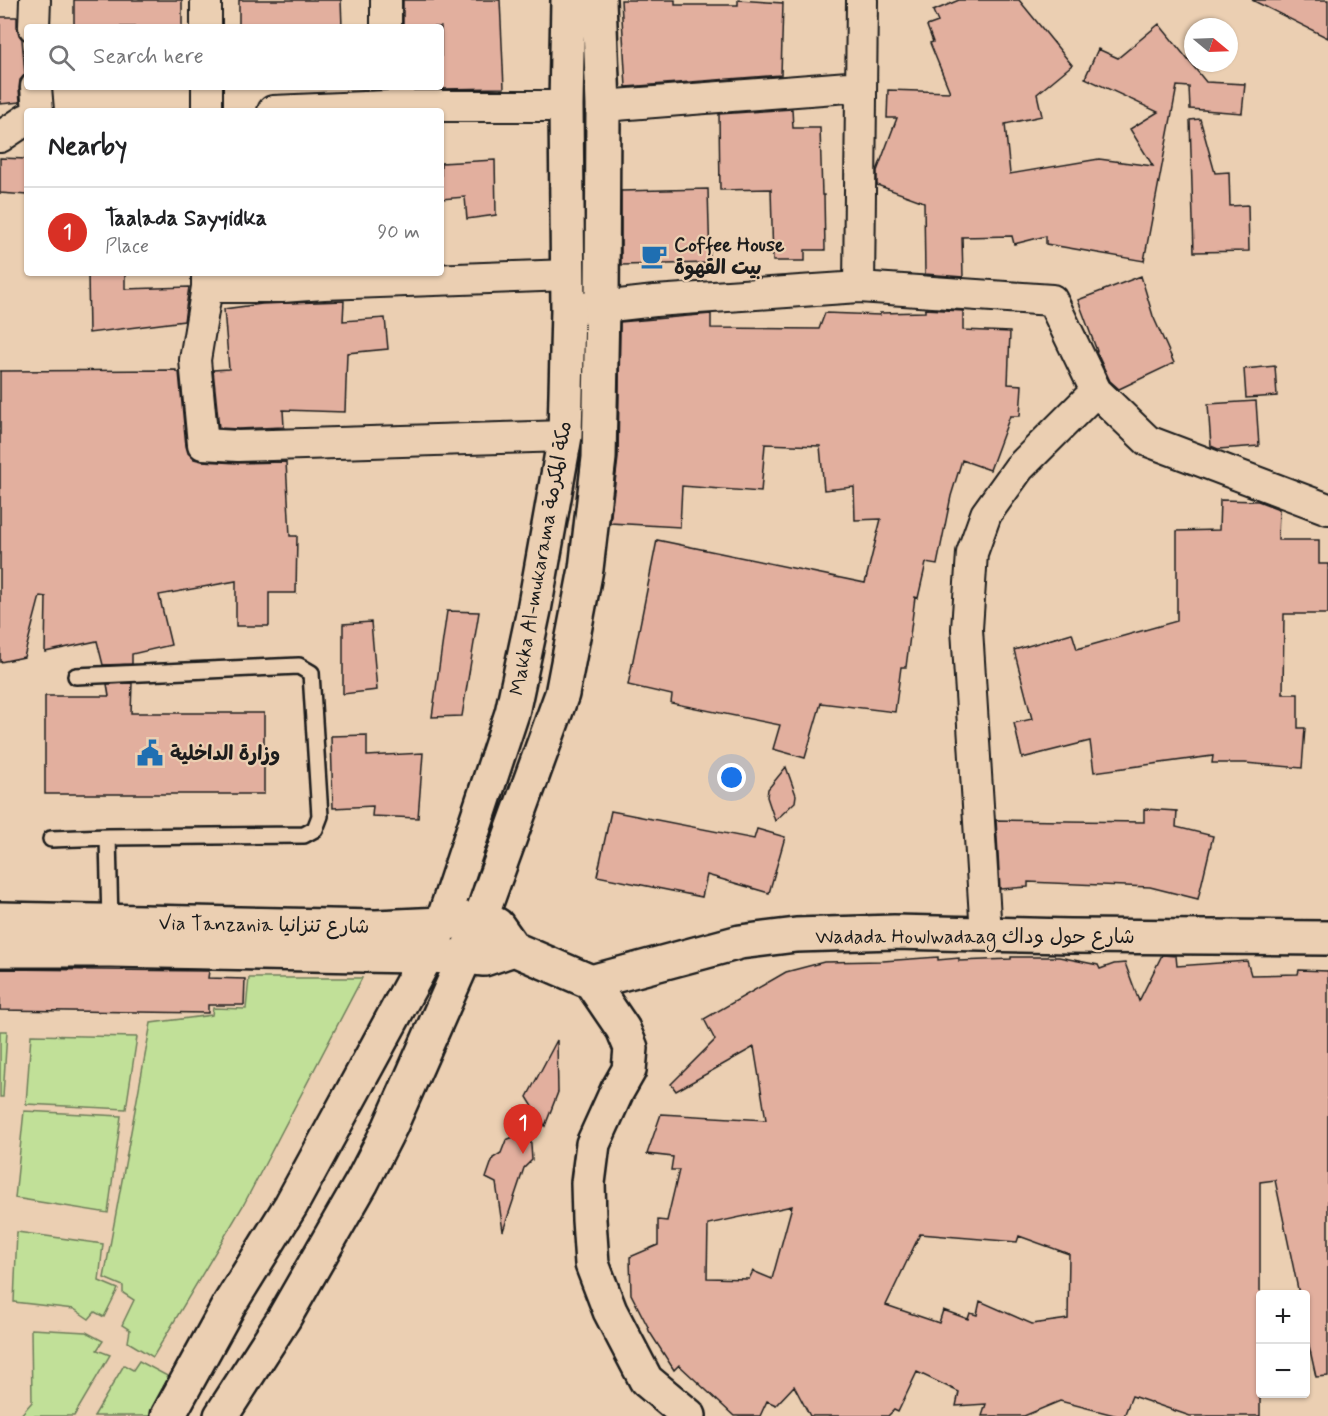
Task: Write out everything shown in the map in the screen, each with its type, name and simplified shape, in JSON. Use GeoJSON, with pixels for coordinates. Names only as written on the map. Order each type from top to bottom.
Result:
{"type":"FeatureCollection","features":[{"type":"Feature","properties":{"kind":"main road","name":"Makka Al-mukarama مكة المكرمة"},"geometry":{"type":"LineString","coordinates":[[173,1408],[229,1305],[291,1205],[426,957],[442,924],[512,713],[534,610],[565,436],[568,309],[566,106],[568,0]]}},
{"type":"Feature","properties":{"kind":"main road","name":"Makka Al-mukarama مكة المكرمة"},"geometry":{"type":"LineString","coordinates":[[221,1416],[284,1318],[362,1182],[390,1127],[481,917],[562,694],[586,569],[598,458],[602,307],[603,105],[599,0]]}},
{"type":"Feature","properties":{"kind":"main road","name":"Via Tanzania شارع تنزانيا"},"geometry":{"type":"LineString","coordinates":[[0,950],[110,936],[442,924],[481,917]]}},
{"type":"Feature","properties":{"kind":"main road"},"geometry":{"type":"LineString","coordinates":[[481,917],[497,925],[514,949],[591,982],[623,1029],[631,1048],[629,1070],[593,1144],[588,1184],[592,1264],[610,1311],[646,1380],[689,1416]]}},
{"type":"Feature","properties":{"kind":"main road","name":"Via Tanzania شارع تنزانيا"},"geometry":{"type":"LineString","coordinates":[[0,919],[110,936],[426,957],[484,959],[514,949]]}},
{"type":"Feature","properties":{"kind":"main road","name":"Wadada Howlwadaag شارع حول وداك"},"geometry":{"type":"LineString","coordinates":[[591,982],[740,942],[796,935],[883,932],[1328,938]]}},
{"type":"Feature","properties":{"kind":"main road"},"geometry":{"type":"LineString","coordinates":[[173,1408],[213,1416]]}},
{"type":"Feature","properties":{"kind":"street"},"geometry":{"type":"LineString","coordinates":[[34,24],[35,0]]}},
{"type":"Feature","properties":{"kind":"street"},"geometry":{"type":"LineString","coordinates":[[206,0],[206,24]]}},
{"type":"Feature","properties":{"kind":"street"},"geometry":{"type":"LineString","coordinates":[[386,0],[386,24]]}},
{"type":"Feature","properties":{"kind":"street"},"geometry":{"type":"LineString","coordinates":[[859,287],[861,0]]}},
{"type":"Feature","properties":{"kind":"street"},"geometry":{"type":"LineString","coordinates":[[603,105],[861,86]]}},
{"type":"Feature","properties":{"kind":"street"},"geometry":{"type":"LineString","coordinates":[[36,90],[39,108]]}},
{"type":"Feature","properties":{"kind":"street"},"geometry":{"type":"LineString","coordinates":[[207,90],[207,108]]}},
{"type":"Feature","properties":{"kind":"street"},"geometry":{"type":"LineString","coordinates":[[307,108],[387,101],[566,106]]}},
{"type":"Feature","properties":{"kind":"street"},"geometry":{"type":"LineString","coordinates":[[0,137],[24,121]]}},
{"type":"Feature","properties":{"kind":"street"},"geometry":{"type":"LineString","coordinates":[[565,436],[238,446],[203,444],[195,360],[207,280],[282,287],[391,277],[568,275]]}},
{"type":"Feature","properties":{"kind":"street"},"geometry":{"type":"LineString","coordinates":[[568,309],[859,287],[1052,300],[1096,391],[1148,441],[1328,509]]}},
{"type":"Feature","properties":{"kind":"street"},"geometry":{"type":"LineString","coordinates":[[986,934],[967,629],[972,553],[986,514],[1019,468],[1096,391]]}},
{"type":"Feature","properties":{"kind":"lane"},"geometry":{"type":"LineString","coordinates":[[51,839],[304,835],[315,830],[320,816],[310,673],[299,666],[76,676]]}},
{"type":"Feature","properties":{"kind":"lane"},"geometry":{"type":"LineString","coordinates":[[108,837],[110,936]]}},
{"type":"Feature","properties":{"kind":"green space"},"geometry":{"type":"Polygon","coordinates":[[[249,978],[362,978],[244,1204],[153,1357],[128,1342],[130,1330],[122,1325],[134,1300],[123,1293],[123,1286],[104,1278],[151,1023],[212,1015],[213,1008],[246,1009],[249,978]]]}},
{"type":"Feature","properties":{"kind":"green space"},"geometry":{"type":"Polygon","coordinates":[[[0,1031],[7,1031],[3,1097],[0,1097],[0,1031]]]}},
{"type":"Feature","properties":{"kind":"green space"},"geometry":{"type":"Polygon","coordinates":[[[31,1035],[137,1037],[126,1109],[26,1104],[31,1035]]]}},
{"type":"Feature","properties":{"kind":"green space"},"geometry":{"type":"Polygon","coordinates":[[[24,1111],[121,1116],[108,1213],[15,1198],[24,1111]]]}},
{"type":"Feature","properties":{"kind":"green space"},"geometry":{"type":"Polygon","coordinates":[[[17,1232],[103,1244],[99,1281],[118,1289],[104,1317],[95,1312],[89,1319],[74,1309],[14,1302],[17,1232]]]}},
{"type":"Feature","properties":{"kind":"green space"},"geometry":{"type":"Polygon","coordinates":[[[31,1329],[86,1332],[103,1341],[97,1350],[110,1355],[74,1416],[20,1416],[32,1402],[31,1329]]]}},
{"type":"Feature","properties":{"kind":"green space"},"geometry":{"type":"Polygon","coordinates":[[[139,1361],[173,1379],[150,1416],[94,1416],[124,1365],[133,1370],[139,1361]]]}},
{"type":"Feature","properties":{"kind":"building"},"geometry":{"type":"Polygon","coordinates":[[[74,0],[182,0],[182,24],[74,24],[74,0]]]}},
{"type":"Feature","properties":{"kind":"building"},"geometry":{"type":"Polygon","coordinates":[[[239,0],[341,0],[342,24],[239,24],[239,0]]]}},
{"type":"Feature","properties":{"kind":"building"},"geometry":{"type":"Polygon","coordinates":[[[403,0],[500,0],[504,88],[444,89],[444,24],[403,24],[403,0]]]}},
{"type":"Feature","properties":{"kind":"building"},"geometry":{"type":"Polygon","coordinates":[[[621,0],[675,0],[675,5],[738,5],[738,0],[783,3],[781,75],[626,87],[621,0]]]}},
{"type":"Feature","properties":{"kind":"building"},"geometry":{"type":"Polygon","coordinates":[[[959,0],[1019,0],[1072,65],[1037,94],[1042,116],[1005,124],[1010,174],[1099,159],[1153,166],[1130,129],[1158,112],[1085,78],[1098,49],[1118,58],[1159,24],[1184,55],[1184,72],[1198,72],[1206,82],[1245,84],[1242,113],[1190,109],[1189,87],[1177,86],[1144,261],[1046,244],[1046,236],[1014,244],[1012,236],[962,237],[963,277],[925,274],[924,202],[877,185],[877,171],[897,118],[887,118],[888,90],[950,92],[930,43],[933,42],[927,26],[938,22],[933,11],[959,0]]]}},
{"type":"Feature","properties":{"kind":"building"},"geometry":{"type":"Polygon","coordinates":[[[1252,0],[1328,0],[1328,38],[1252,0]]]}},
{"type":"Feature","properties":{"kind":"building"},"geometry":{"type":"Polygon","coordinates":[[[0,17],[17,17],[24,62],[24,75],[20,80],[19,88],[20,102],[0,104],[0,17]]]}},
{"type":"Feature","properties":{"kind":"building"},"geometry":{"type":"Polygon","coordinates":[[[792,109],[793,128],[820,128],[825,250],[805,250],[805,261],[773,261],[771,189],[720,190],[719,114],[792,109]]]}},
{"type":"Feature","properties":{"kind":"building"},"geometry":{"type":"Polygon","coordinates":[[[1200,119],[1215,173],[1229,172],[1230,206],[1248,205],[1249,251],[1194,252],[1190,120],[1200,119]]]}},
{"type":"Feature","properties":{"kind":"building"},"geometry":{"type":"Polygon","coordinates":[[[0,158],[24,159],[24,195],[0,193],[0,158]]]}},
{"type":"Feature","properties":{"kind":"building"},"geometry":{"type":"Polygon","coordinates":[[[495,160],[496,215],[467,219],[465,197],[444,199],[444,163],[495,160]]]}},
{"type":"Feature","properties":{"kind":"building"},"geometry":{"type":"Polygon","coordinates":[[[708,189],[710,263],[621,265],[621,191],[708,189]]]}},
{"type":"Feature","properties":{"kind":"building"},"geometry":{"type":"Polygon","coordinates":[[[88,276],[125,276],[125,289],[189,287],[184,321],[89,333],[88,276]]]}},
{"type":"Feature","properties":{"kind":"building"},"geometry":{"type":"Polygon","coordinates":[[[1141,276],[1153,316],[1174,363],[1119,389],[1110,381],[1096,351],[1078,300],[1141,276]]]}},
{"type":"Feature","properties":{"kind":"building"},"geometry":{"type":"Polygon","coordinates":[[[344,301],[343,321],[385,318],[388,349],[347,353],[345,412],[283,410],[284,427],[219,428],[213,370],[229,369],[224,309],[262,304],[344,301]]]}},
{"type":"Feature","properties":{"kind":"building"},"geometry":{"type":"Polygon","coordinates":[[[925,309],[963,311],[963,330],[1010,332],[1008,384],[1022,385],[1020,416],[1010,416],[990,470],[962,460],[951,496],[937,565],[926,563],[918,598],[915,597],[906,667],[901,667],[895,712],[821,703],[805,758],[773,749],[780,725],[671,703],[672,695],[628,685],[657,540],[865,583],[881,519],[855,520],[854,487],[824,490],[820,446],[765,444],[761,492],[682,486],[680,527],[610,523],[618,458],[620,322],[711,314],[711,328],[819,329],[825,313],[880,315],[880,313],[925,312],[925,309]]]}},
{"type":"Feature","properties":{"kind":"building"},"geometry":{"type":"Polygon","coordinates":[[[1275,366],[1277,396],[1246,398],[1244,369],[1275,366]]]}},
{"type":"Feature","properties":{"kind":"building"},"geometry":{"type":"Polygon","coordinates":[[[176,370],[179,372],[186,446],[188,453],[194,459],[237,463],[286,462],[290,536],[297,536],[296,593],[269,593],[269,626],[236,626],[236,581],[159,595],[171,645],[132,654],[132,664],[103,665],[97,641],[45,652],[46,597],[40,596],[24,657],[0,662],[0,371],[176,370]]]}},
{"type":"Feature","properties":{"kind":"building"},"geometry":{"type":"Polygon","coordinates":[[[1256,401],[1259,446],[1218,449],[1211,446],[1208,404],[1256,401]]]}},
{"type":"Feature","properties":{"kind":"building"},"geometry":{"type":"Polygon","coordinates":[[[1220,500],[1258,501],[1279,509],[1278,540],[1319,540],[1319,564],[1328,564],[1328,614],[1284,614],[1283,694],[1298,694],[1298,728],[1305,728],[1302,768],[1245,763],[1212,763],[1213,756],[1094,772],[1090,741],[1022,758],[1014,723],[1032,719],[1014,650],[1072,633],[1077,649],[1177,621],[1177,531],[1219,530],[1220,500]]]}},
{"type":"Feature","properties":{"kind":"building"},"geometry":{"type":"Polygon","coordinates":[[[447,611],[479,612],[462,716],[432,717],[447,611]]]}},
{"type":"Feature","properties":{"kind":"building"},"geometry":{"type":"Polygon","coordinates":[[[371,622],[377,690],[343,694],[343,624],[371,622]]]}},
{"type":"Feature","properties":{"kind":"building"},"geometry":{"type":"Polygon","coordinates":[[[132,683],[131,713],[264,713],[264,794],[45,794],[45,696],[109,696],[107,684],[132,683]]]}},
{"type":"Feature","properties":{"kind":"building"},"geometry":{"type":"Polygon","coordinates":[[[367,735],[367,756],[423,753],[418,818],[372,816],[373,806],[333,808],[331,736],[367,735]]]}},
{"type":"Feature","properties":{"kind":"building"},"geometry":{"type":"Polygon","coordinates":[[[786,767],[796,795],[795,802],[775,821],[767,797],[768,789],[786,767]]]}},
{"type":"Feature","properties":{"kind":"building"},"geometry":{"type":"Polygon","coordinates":[[[1144,809],[1177,811],[1176,827],[1213,836],[1198,899],[1150,887],[1028,882],[1028,887],[1000,889],[996,820],[1144,822],[1144,809]]]}},
{"type":"Feature","properties":{"kind":"building"},"geometry":{"type":"Polygon","coordinates":[[[611,811],[754,839],[757,829],[785,837],[769,893],[707,875],[702,897],[597,876],[611,811]]]}},
{"type":"Feature","properties":{"kind":"building"},"geometry":{"type":"Polygon","coordinates":[[[1162,955],[1176,956],[1177,966],[1247,961],[1251,975],[1298,974],[1299,970],[1328,971],[1328,1376],[1316,1377],[1310,1350],[1310,1290],[1298,1290],[1275,1180],[1260,1182],[1260,1290],[1256,1290],[1256,1398],[1260,1398],[1260,1416],[1190,1416],[1132,1396],[1124,1416],[1060,1401],[1024,1416],[982,1416],[986,1404],[956,1406],[959,1392],[917,1372],[898,1412],[894,1410],[888,1416],[810,1416],[794,1386],[776,1405],[767,1401],[760,1416],[734,1416],[679,1365],[674,1370],[649,1331],[631,1294],[630,1257],[658,1245],[658,1220],[667,1221],[679,1170],[671,1170],[673,1157],[647,1154],[661,1114],[766,1120],[754,1047],[676,1091],[671,1084],[715,1040],[704,1019],[786,972],[824,962],[938,957],[938,960],[959,958],[959,961],[1011,959],[1011,957],[1059,957],[1098,965],[1100,969],[1125,963],[1139,1001],[1162,955]],[[792,1206],[708,1224],[707,1278],[749,1279],[753,1271],[772,1279],[792,1206]],[[920,1234],[886,1305],[939,1323],[943,1310],[968,1319],[970,1313],[977,1315],[980,1301],[1032,1324],[1068,1319],[1069,1254],[1019,1236],[1017,1242],[920,1234]]]}},
{"type":"Feature","properties":{"kind":"building"},"geometry":{"type":"Polygon","coordinates":[[[0,969],[209,971],[208,978],[245,979],[244,1005],[208,1005],[208,1013],[0,1010],[0,969]]]}},
{"type":"Feature","properties":{"kind":"building"},"geometry":{"type":"Polygon","coordinates":[[[557,1040],[558,1092],[545,1126],[527,1097],[557,1040]]]}},
{"type":"Feature","properties":{"kind":"building"},"geometry":{"type":"Polygon","coordinates":[[[530,1130],[532,1160],[524,1168],[503,1231],[496,1183],[486,1178],[493,1158],[501,1153],[506,1140],[530,1130]]]}},
{"type":"Feature","properties":{"kind":"place","name":"Coffee House بيت القهوة"},"geometry":{"type":"Point","coordinates":[654,256]}},
{"type":"Feature","properties":{"kind":"place","name":"وزارة الداخلية"},"geometry":{"type":"Point","coordinates":[150,753]}},
{"type":"Feature","properties":{"kind":"place","name":"Taalada Sayyidka"},"geometry":{"type":"Point","coordinates":[523,1154]}}]}
